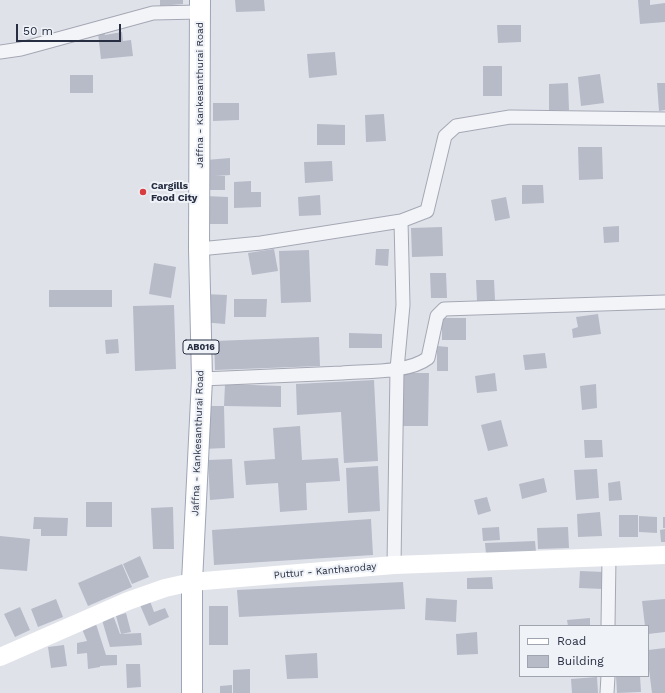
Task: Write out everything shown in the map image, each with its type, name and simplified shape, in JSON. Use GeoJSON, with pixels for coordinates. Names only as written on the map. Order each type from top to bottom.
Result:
{"type":"FeatureCollection","features":[{"type":"Feature","properties":{"kind":"main road","name":"Jaffna - Kankesanthurai Road"},"geometry":{"type":"LineString","coordinates":[[192,693],[192,582],[202,379],[200,248],[200,6]]}},
{"type":"Feature","properties":{"kind":"main road","name":"Puttur - Kantharoday"},"geometry":{"type":"LineString","coordinates":[[0,657],[128,601],[165,588],[192,582],[394,565],[665,555]]}},
{"type":"Feature","properties":{"kind":"street"},"geometry":{"type":"LineString","coordinates":[[0,52],[21,49],[153,13],[200,6]]}},
{"type":"Feature","properties":{"kind":"street"},"geometry":{"type":"LineString","coordinates":[[200,248],[261,242],[402,221],[427,211],[445,136],[456,126],[510,117],[665,119]]}},
{"type":"Feature","properties":{"kind":"street"},"geometry":{"type":"LineString","coordinates":[[394,565],[397,369],[403,305],[402,221]]}},
{"type":"Feature","properties":{"kind":"street"},"geometry":{"type":"LineString","coordinates":[[202,379],[285,376],[397,369],[423,362],[428,358],[436,316],[444,309],[665,302]]}},
{"type":"Feature","properties":{"kind":"street"},"geometry":{"type":"LineString","coordinates":[[608,625],[610,557]]}},
{"type":"Feature","properties":{"kind":"street"},"geometry":{"type":"LineString","coordinates":[[607,693],[608,677]]}},
{"type":"Feature","properties":{"kind":"building"},"geometry":{"type":"Polygon","coordinates":[[[160,0],[183,0],[183,4],[160,6],[160,0]]]}},
{"type":"Feature","properties":{"kind":"building"},"geometry":{"type":"Polygon","coordinates":[[[235,0],[264,0],[265,11],[236,12],[235,0]]]}},
{"type":"Feature","properties":{"kind":"building"},"geometry":{"type":"Polygon","coordinates":[[[638,0],[650,0],[650,5],[665,3],[665,22],[640,24],[638,0]]]}},
{"type":"Feature","properties":{"kind":"building"},"geometry":{"type":"Polygon","coordinates":[[[497,25],[521,25],[521,42],[498,43],[497,25]]]}},
{"type":"Feature","properties":{"kind":"building"},"geometry":{"type":"Polygon","coordinates":[[[104,32],[105,35],[122,32],[123,41],[131,40],[133,56],[101,59],[98,33],[104,32]]]}},
{"type":"Feature","properties":{"kind":"building"},"geometry":{"type":"Polygon","coordinates":[[[335,52],[337,75],[309,78],[307,54],[335,52]]]}},
{"type":"Feature","properties":{"kind":"building"},"geometry":{"type":"Polygon","coordinates":[[[483,66],[502,66],[502,96],[483,96],[483,66]]]}},
{"type":"Feature","properties":{"kind":"building"},"geometry":{"type":"Polygon","coordinates":[[[600,74],[604,103],[581,106],[578,77],[600,74]]]}},
{"type":"Feature","properties":{"kind":"building"},"geometry":{"type":"Polygon","coordinates":[[[70,75],[93,75],[93,93],[70,93],[70,75]]]}},
{"type":"Feature","properties":{"kind":"building"},"geometry":{"type":"Polygon","coordinates":[[[568,83],[569,110],[549,111],[549,84],[568,83]]]}},
{"type":"Feature","properties":{"kind":"building"},"geometry":{"type":"Polygon","coordinates":[[[657,83],[665,83],[665,110],[659,111],[657,83]]]}},
{"type":"Feature","properties":{"kind":"building"},"geometry":{"type":"Polygon","coordinates":[[[213,103],[239,103],[239,120],[213,121],[213,103]]]}},
{"type":"Feature","properties":{"kind":"building"},"geometry":{"type":"Polygon","coordinates":[[[384,114],[386,141],[366,142],[365,115],[384,114]]]}},
{"type":"Feature","properties":{"kind":"building"},"geometry":{"type":"Polygon","coordinates":[[[317,124],[345,125],[345,145],[317,145],[317,124]]]}},
{"type":"Feature","properties":{"kind":"building"},"geometry":{"type":"Polygon","coordinates":[[[578,147],[602,147],[603,179],[579,180],[578,147]]]}},
{"type":"Feature","properties":{"kind":"building"},"geometry":{"type":"Polygon","coordinates":[[[230,158],[230,175],[215,176],[225,176],[225,190],[204,190],[206,160],[230,158]]]}},
{"type":"Feature","properties":{"kind":"building"},"geometry":{"type":"Polygon","coordinates":[[[332,161],[333,181],[305,183],[304,162],[332,161]]]}},
{"type":"Feature","properties":{"kind":"building"},"geometry":{"type":"Polygon","coordinates":[[[251,181],[251,192],[261,192],[261,207],[234,208],[234,182],[251,181]]]}},
{"type":"Feature","properties":{"kind":"building"},"geometry":{"type":"Polygon","coordinates":[[[522,185],[543,185],[544,203],[522,204],[522,185]]]}},
{"type":"Feature","properties":{"kind":"building"},"geometry":{"type":"Polygon","coordinates":[[[320,195],[321,215],[299,216],[298,197],[320,195]]]}},
{"type":"Feature","properties":{"kind":"building"},"geometry":{"type":"Polygon","coordinates":[[[205,196],[228,197],[228,224],[204,224],[205,196]]]}},
{"type":"Feature","properties":{"kind":"building"},"geometry":{"type":"Polygon","coordinates":[[[506,197],[510,218],[495,221],[491,200],[506,197]]]}},
{"type":"Feature","properties":{"kind":"building"},"geometry":{"type":"Polygon","coordinates":[[[619,226],[619,242],[604,243],[603,227],[619,226]]]}},
{"type":"Feature","properties":{"kind":"building"},"geometry":{"type":"Polygon","coordinates":[[[442,227],[443,256],[412,257],[411,228],[442,227]]]}},
{"type":"Feature","properties":{"kind":"building"},"geometry":{"type":"Polygon","coordinates":[[[274,249],[278,271],[252,275],[248,253],[274,249]]]}},
{"type":"Feature","properties":{"kind":"building"},"geometry":{"type":"Polygon","coordinates":[[[376,249],[389,249],[388,266],[375,265],[376,249]]]}},
{"type":"Feature","properties":{"kind":"building"},"geometry":{"type":"Polygon","coordinates":[[[309,250],[311,302],[281,303],[279,251],[309,250]]]}},
{"type":"Feature","properties":{"kind":"building"},"geometry":{"type":"Polygon","coordinates":[[[154,263],[176,267],[171,298],[149,294],[154,263]]]}},
{"type":"Feature","properties":{"kind":"building"},"geometry":{"type":"Polygon","coordinates":[[[430,273],[446,273],[447,298],[431,298],[430,273]]]}},
{"type":"Feature","properties":{"kind":"building"},"geometry":{"type":"Polygon","coordinates":[[[476,280],[494,280],[495,300],[477,301],[476,280]]]}},
{"type":"Feature","properties":{"kind":"building"},"geometry":{"type":"Polygon","coordinates":[[[49,290],[112,290],[112,307],[49,307],[49,290]]]}},
{"type":"Feature","properties":{"kind":"building"},"geometry":{"type":"Polygon","coordinates":[[[203,294],[227,295],[225,324],[201,322],[203,294]]]}},
{"type":"Feature","properties":{"kind":"building"},"geometry":{"type":"Polygon","coordinates":[[[234,299],[267,299],[266,317],[234,317],[234,299]]]}},
{"type":"Feature","properties":{"kind":"building"},"geometry":{"type":"Polygon","coordinates":[[[174,305],[176,369],[135,371],[133,306],[174,305]]]}},
{"type":"Feature","properties":{"kind":"building"},"geometry":{"type":"Polygon","coordinates":[[[598,314],[601,334],[573,338],[572,329],[578,327],[576,317],[598,314]]]}},
{"type":"Feature","properties":{"kind":"building"},"geometry":{"type":"Polygon","coordinates":[[[442,318],[466,318],[466,340],[442,340],[442,318]]]}},
{"type":"Feature","properties":{"kind":"building"},"geometry":{"type":"Polygon","coordinates":[[[349,333],[382,334],[382,348],[349,348],[349,333]]]}},
{"type":"Feature","properties":{"kind":"building"},"geometry":{"type":"Polygon","coordinates":[[[319,337],[320,366],[215,370],[214,341],[319,337]]]}},
{"type":"Feature","properties":{"kind":"building"},"geometry":{"type":"Polygon","coordinates":[[[118,339],[119,353],[106,354],[105,340],[118,339]]]}},
{"type":"Feature","properties":{"kind":"building"},"geometry":{"type":"Polygon","coordinates":[[[437,346],[448,347],[448,371],[437,371],[437,346]]]}},
{"type":"Feature","properties":{"kind":"building"},"geometry":{"type":"Polygon","coordinates":[[[545,353],[547,368],[525,370],[523,355],[545,353]]]}},
{"type":"Feature","properties":{"kind":"building"},"geometry":{"type":"Polygon","coordinates":[[[400,373],[429,373],[428,426],[399,426],[400,373]]]}},
{"type":"Feature","properties":{"kind":"building"},"geometry":{"type":"Polygon","coordinates":[[[495,373],[497,391],[477,393],[475,376],[495,373]]]}},
{"type":"Feature","properties":{"kind":"building"},"geometry":{"type":"Polygon","coordinates":[[[374,380],[378,461],[344,463],[341,412],[297,415],[296,384],[374,380]]]}},
{"type":"Feature","properties":{"kind":"building"},"geometry":{"type":"Polygon","coordinates":[[[225,384],[281,386],[281,407],[224,406],[225,384]]]}},
{"type":"Feature","properties":{"kind":"building"},"geometry":{"type":"Polygon","coordinates":[[[596,384],[597,408],[582,410],[580,386],[596,384]]]}},
{"type":"Feature","properties":{"kind":"building"},"geometry":{"type":"Polygon","coordinates":[[[203,406],[224,406],[225,448],[203,449],[203,406]]]}},
{"type":"Feature","properties":{"kind":"building"},"geometry":{"type":"Polygon","coordinates":[[[501,420],[508,446],[488,451],[481,425],[501,420]]]}},
{"type":"Feature","properties":{"kind":"building"},"geometry":{"type":"Polygon","coordinates":[[[300,426],[302,460],[338,458],[340,481],[306,483],[307,510],[280,512],[278,483],[246,485],[244,461],[275,459],[273,428],[300,426]]]}},
{"type":"Feature","properties":{"kind":"building"},"geometry":{"type":"Polygon","coordinates":[[[584,440],[602,440],[603,457],[585,458],[584,440]]]}},
{"type":"Feature","properties":{"kind":"building"},"geometry":{"type":"Polygon","coordinates":[[[232,459],[234,498],[210,500],[208,460],[232,459]]]}},
{"type":"Feature","properties":{"kind":"building"},"geometry":{"type":"Polygon","coordinates":[[[378,466],[380,511],[348,513],[346,468],[378,466]]]}},
{"type":"Feature","properties":{"kind":"building"},"geometry":{"type":"Polygon","coordinates":[[[597,469],[599,498],[576,500],[574,470],[597,469]]]}},
{"type":"Feature","properties":{"kind":"building"},"geometry":{"type":"Polygon","coordinates":[[[544,478],[547,492],[522,499],[519,484],[544,478]]]}},
{"type":"Feature","properties":{"kind":"building"},"geometry":{"type":"Polygon","coordinates":[[[620,481],[622,500],[609,501],[608,483],[620,481]]]}},
{"type":"Feature","properties":{"kind":"building"},"geometry":{"type":"Polygon","coordinates":[[[487,497],[491,511],[478,515],[474,500],[487,497]]]}},
{"type":"Feature","properties":{"kind":"building"},"geometry":{"type":"Polygon","coordinates":[[[86,502],[112,502],[112,527],[86,527],[86,502]]]}},
{"type":"Feature","properties":{"kind":"building"},"geometry":{"type":"Polygon","coordinates":[[[173,507],[174,549],[153,549],[151,508],[173,507]]]}},
{"type":"Feature","properties":{"kind":"building"},"geometry":{"type":"Polygon","coordinates":[[[600,512],[602,536],[578,537],[577,514],[600,512]]]}},
{"type":"Feature","properties":{"kind":"building"},"geometry":{"type":"Polygon","coordinates":[[[619,515],[638,515],[638,537],[619,537],[619,515]]]}},
{"type":"Feature","properties":{"kind":"building"},"geometry":{"type":"Polygon","coordinates":[[[639,516],[657,517],[657,533],[639,532],[639,516]]]}},
{"type":"Feature","properties":{"kind":"building"},"geometry":{"type":"Polygon","coordinates":[[[34,517],[68,518],[67,536],[41,536],[41,529],[33,529],[34,517]]]}},
{"type":"Feature","properties":{"kind":"building"},"geometry":{"type":"Polygon","coordinates":[[[663,517],[665,517],[665,528],[663,528],[663,517]]]}},
{"type":"Feature","properties":{"kind":"building"},"geometry":{"type":"Polygon","coordinates":[[[371,519],[373,555],[214,565],[212,530],[371,519]]]}},
{"type":"Feature","properties":{"kind":"building"},"geometry":{"type":"Polygon","coordinates":[[[499,527],[500,540],[483,541],[482,528],[499,527]]]}},
{"type":"Feature","properties":{"kind":"building"},"geometry":{"type":"Polygon","coordinates":[[[568,527],[569,548],[538,549],[537,528],[568,527]]]}},
{"type":"Feature","properties":{"kind":"building"},"geometry":{"type":"Polygon","coordinates":[[[665,529],[665,542],[661,542],[660,530],[665,529]]]}},
{"type":"Feature","properties":{"kind":"building"},"geometry":{"type":"Polygon","coordinates":[[[0,536],[30,539],[27,571],[0,569],[0,536]]]}},
{"type":"Feature","properties":{"kind":"building"},"geometry":{"type":"Polygon","coordinates":[[[535,541],[536,552],[486,554],[485,543],[535,541]]]}},
{"type":"Feature","properties":{"kind":"building"},"geometry":{"type":"Polygon","coordinates":[[[140,556],[149,577],[132,584],[123,564],[140,556]]]}},
{"type":"Feature","properties":{"kind":"building"},"geometry":{"type":"Polygon","coordinates":[[[122,564],[132,587],[88,606],[78,583],[122,564]]]}},
{"type":"Feature","properties":{"kind":"building"},"geometry":{"type":"Polygon","coordinates":[[[580,571],[604,572],[603,589],[579,588],[580,571]]]}},
{"type":"Feature","properties":{"kind":"building"},"geometry":{"type":"Polygon","coordinates":[[[492,577],[493,589],[467,589],[467,578],[492,577]]]}},
{"type":"Feature","properties":{"kind":"building"},"geometry":{"type":"Polygon","coordinates":[[[403,582],[405,609],[239,617],[237,590],[403,582]]]}},
{"type":"Feature","properties":{"kind":"building"},"geometry":{"type":"Polygon","coordinates":[[[426,598],[457,600],[456,622],[425,620],[426,598]]]}},
{"type":"Feature","properties":{"kind":"building"},"geometry":{"type":"Polygon","coordinates":[[[56,599],[63,617],[38,627],[31,609],[56,599]]]}},
{"type":"Feature","properties":{"kind":"building"},"geometry":{"type":"Polygon","coordinates":[[[665,599],[665,632],[649,634],[649,625],[645,625],[642,601],[665,599]]]}},
{"type":"Feature","properties":{"kind":"building"},"geometry":{"type":"Polygon","coordinates":[[[150,601],[154,612],[165,608],[169,617],[149,626],[140,605],[150,601]]]}},
{"type":"Feature","properties":{"kind":"building"},"geometry":{"type":"Polygon","coordinates":[[[209,606],[228,606],[228,645],[209,645],[209,606]]]}},
{"type":"Feature","properties":{"kind":"building"},"geometry":{"type":"Polygon","coordinates":[[[20,607],[30,630],[15,637],[4,614],[20,607]]]}},
{"type":"Feature","properties":{"kind":"building"},"geometry":{"type":"Polygon","coordinates":[[[126,613],[131,632],[121,634],[116,616],[126,613]]]}},
{"type":"Feature","properties":{"kind":"building"},"geometry":{"type":"Polygon","coordinates":[[[113,615],[120,634],[141,633],[142,645],[110,647],[102,620],[113,615]]]}},
{"type":"Feature","properties":{"kind":"building"},"geometry":{"type":"Polygon","coordinates":[[[590,618],[590,625],[568,625],[567,620],[590,618]]]}},
{"type":"Feature","properties":{"kind":"building"},"geometry":{"type":"Polygon","coordinates":[[[96,624],[106,655],[117,655],[117,665],[100,666],[88,669],[87,653],[77,654],[77,643],[87,641],[82,629],[96,624]]]}},
{"type":"Feature","properties":{"kind":"building"},"geometry":{"type":"Polygon","coordinates":[[[477,632],[478,654],[457,655],[456,634],[477,632]]]}},
{"type":"Feature","properties":{"kind":"building"},"geometry":{"type":"Polygon","coordinates":[[[64,645],[67,666],[51,668],[48,647],[64,645]]]}},
{"type":"Feature","properties":{"kind":"building"},"geometry":{"type":"Polygon","coordinates":[[[665,648],[665,693],[652,693],[649,670],[649,650],[665,648]]]}},
{"type":"Feature","properties":{"kind":"building"},"geometry":{"type":"Polygon","coordinates":[[[317,653],[318,678],[287,679],[285,655],[317,653]]]}},
{"type":"Feature","properties":{"kind":"building"},"geometry":{"type":"Polygon","coordinates":[[[126,664],[140,664],[141,687],[127,688],[126,664]]]}},
{"type":"Feature","properties":{"kind":"building"},"geometry":{"type":"Polygon","coordinates":[[[250,669],[250,693],[233,693],[233,670],[250,669]]]}},
{"type":"Feature","properties":{"kind":"building"},"geometry":{"type":"Polygon","coordinates":[[[597,677],[598,693],[572,693],[571,679],[597,677]]]}},
{"type":"Feature","properties":{"kind":"building"},"geometry":{"type":"Polygon","coordinates":[[[616,677],[640,677],[641,692],[617,693],[616,677]]]}},
{"type":"Feature","properties":{"kind":"building"},"geometry":{"type":"Polygon","coordinates":[[[232,685],[232,693],[220,693],[220,686],[232,685]]]}},
{"type":"Feature","properties":{"kind":"place","name":"Cargills Food City"},"geometry":{"type":"Point","coordinates":[143,192]}}]}
